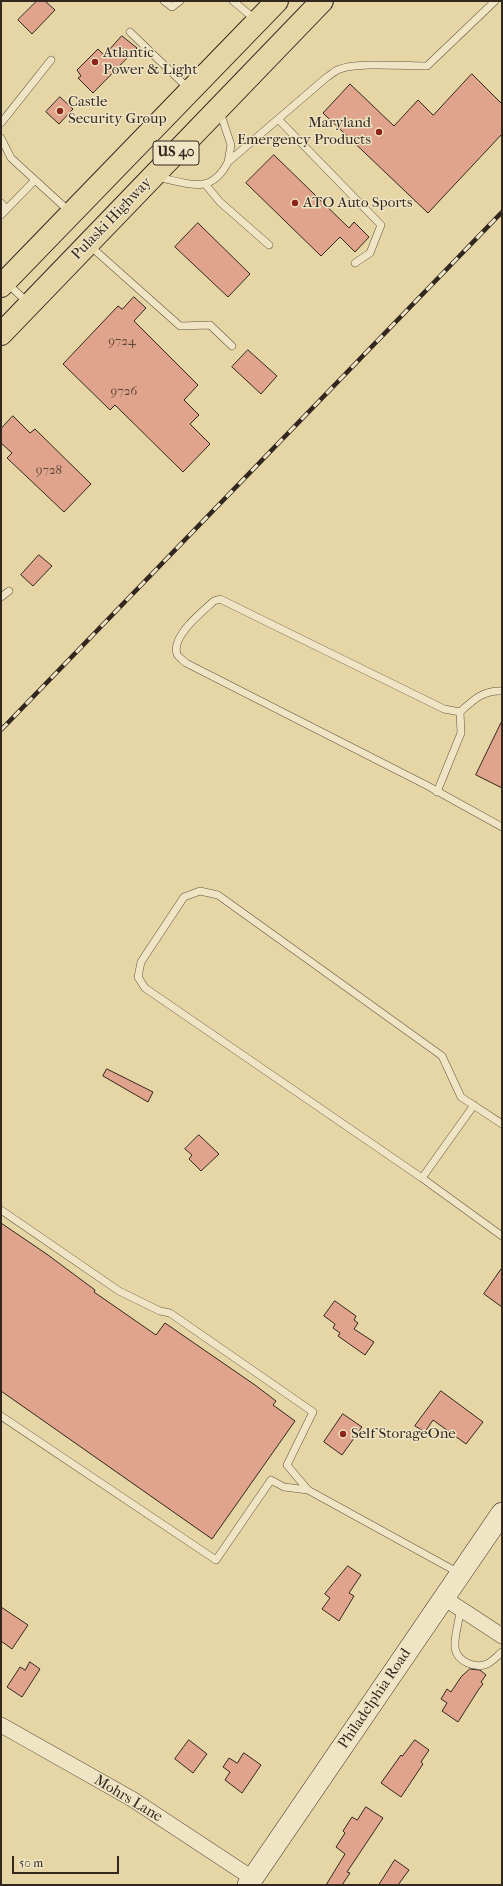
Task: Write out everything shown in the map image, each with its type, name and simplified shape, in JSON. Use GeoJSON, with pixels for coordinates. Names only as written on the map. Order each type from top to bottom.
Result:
{"type":"FeatureCollection","features":[{"type":"Feature","properties":{"kind":"highway","name":"US 40"},"geometry":{"type":"LineString","coordinates":[[2,282],[72,213],[277,1]]}},
{"type":"Feature","properties":{"kind":"highway","name":"Pulaski Highway"},"geometry":{"type":"LineString","coordinates":[[1,334],[322,1]]}},
{"type":"Feature","properties":{"kind":"main road","name":"Philadelphia Road"},"geometry":{"type":"LineString","coordinates":[[250,1882],[453,1603],[460,1574],[502,1512]]}},
{"type":"Feature","properties":{"kind":"street"},"geometry":{"type":"LineString","coordinates":[[453,1603],[502,1636]]}},
{"type":"Feature","properties":{"kind":"street","name":"Mohrs Lane"},"geometry":{"type":"LineString","coordinates":[[1,1725],[132,1799],[250,1882]]}},
{"type":"Feature","properties":{"kind":"lane"},"geometry":{"type":"LineString","coordinates":[[164,1],[172,7],[180,1]]}},
{"type":"Feature","properties":{"kind":"lane"},"geometry":{"type":"LineString","coordinates":[[233,1],[258,21]]}},
{"type":"Feature","properties":{"kind":"lane"},"geometry":{"type":"LineString","coordinates":[[228,162],[339,69],[376,65],[428,66],[495,1]]}},
{"type":"Feature","properties":{"kind":"lane"},"geometry":{"type":"LineString","coordinates":[[130,32],[191,91]]}},
{"type":"Feature","properties":{"kind":"lane"},"geometry":{"type":"LineString","coordinates":[[1,123],[51,60]]}},
{"type":"Feature","properties":{"kind":"lane"},"geometry":{"type":"LineString","coordinates":[[153,176],[190,184],[205,184],[214,181],[222,173],[228,162],[231,145],[219,108]]}},
{"type":"Feature","properties":{"kind":"lane"},"geometry":{"type":"LineString","coordinates":[[278,119],[381,225],[370,252],[355,263]]}},
{"type":"Feature","properties":{"kind":"lane"},"geometry":{"type":"LineString","coordinates":[[1,138],[11,158],[72,213]]}},
{"type":"Feature","properties":{"kind":"lane"},"geometry":{"type":"LineString","coordinates":[[1,215],[35,180]]}},
{"type":"Feature","properties":{"kind":"lane"},"geometry":{"type":"LineString","coordinates":[[205,184],[220,202],[269,245]]}},
{"type":"Feature","properties":{"kind":"lane"},"geometry":{"type":"LineString","coordinates":[[1,204],[7,209]]}},
{"type":"Feature","properties":{"kind":"lane"},"geometry":{"type":"LineString","coordinates":[[88,244],[180,326],[210,325],[232,346]]}},
{"type":"Feature","properties":{"kind":"lane"},"geometry":{"type":"LineString","coordinates":[[2,282],[29,304]]}},
{"type":"Feature","properties":{"kind":"lane"},"geometry":{"type":"LineString","coordinates":[[1,597],[9,591]]}},
{"type":"Feature","properties":{"kind":"lane"},"geometry":{"type":"LineString","coordinates":[[460,712],[444,709],[220,599],[214,601],[179,636],[176,647],[177,655],[186,663],[426,785],[502,826]]}},
{"type":"Feature","properties":{"kind":"lane"},"geometry":{"type":"LineString","coordinates":[[437,792],[461,733],[460,712],[477,696],[502,691]]}},
{"type":"Feature","properties":{"kind":"lane"},"geometry":{"type":"LineString","coordinates":[[502,1124],[461,1097],[442,1056],[218,895],[200,891],[184,898],[141,962],[138,977],[145,988],[422,1178],[502,1236]]}},
{"type":"Feature","properties":{"kind":"lane"},"geometry":{"type":"LineString","coordinates":[[422,1178],[474,1106]]}},
{"type":"Feature","properties":{"kind":"lane"},"geometry":{"type":"LineString","coordinates":[[1,1210],[119,1291],[160,1311],[170,1313],[313,1412],[287,1465],[308,1490],[460,1574]]}},
{"type":"Feature","properties":{"kind":"lane"},"geometry":{"type":"LineString","coordinates":[[1,1416],[216,1560],[271,1480],[284,1487],[308,1490]]}},
{"type":"Feature","properties":{"kind":"lane"},"geometry":{"type":"LineString","coordinates":[[453,1603],[456,1641],[455,1650],[458,1657],[465,1662],[478,1666],[486,1664],[502,1652]]}},
{"type":"Feature","properties":{"kind":"building"},"geometry":{"type":"Polygon","coordinates":[[[37,1],[45,1],[55,10],[32,34],[18,20],[37,1]]]}},
{"type":"Feature","properties":{"kind":"building"},"geometry":{"type":"Polygon","coordinates":[[[122,36],[137,48],[93,93],[78,78],[81,76],[77,70],[98,49],[104,55],[122,36]]]}},
{"type":"Feature","properties":{"kind":"building"},"geometry":{"type":"Polygon","coordinates":[[[472,74],[502,104],[502,134],[428,213],[323,113],[350,84],[394,126],[418,100],[433,115],[472,74]]]}},
{"type":"Feature","properties":{"kind":"building","name":"Castle Security Group"},"geometry":{"type":"Polygon","coordinates":[[[60,97],[73,109],[59,124],[46,112],[60,97]]]}},
{"type":"Feature","properties":{"kind":"building","name":"ATO Auto Sports"},"geometry":{"type":"Polygon","coordinates":[[[274,155],[349,228],[354,222],[369,237],[355,252],[340,237],[321,256],[246,183],[274,155]]]}},
{"type":"Feature","properties":{"kind":"building"},"geometry":{"type":"Polygon","coordinates":[[[198,223],[250,274],[228,297],[175,247],[198,223]]]}},
{"type":"Feature","properties":{"kind":"building"},"geometry":{"type":"Polygon","coordinates":[[[134,297],[146,308],[134,321],[198,385],[184,400],[199,415],[190,424],[210,444],[183,472],[115,405],[110,410],[63,364],[118,306],[122,309],[134,297]]]}},
{"type":"Feature","properties":{"kind":"building"},"geometry":{"type":"Polygon","coordinates":[[[248,350],[277,376],[261,394],[232,367],[248,350]]]}},
{"type":"Feature","properties":{"kind":"building"},"geometry":{"type":"Polygon","coordinates":[[[13,416],[30,433],[35,429],[91,484],[64,512],[7,458],[12,453],[1,443],[1,429],[13,416]]]}},
{"type":"Feature","properties":{"kind":"building"},"geometry":{"type":"Polygon","coordinates":[[[39,555],[52,566],[33,586],[21,575],[39,555]]]}},
{"type":"Feature","properties":{"kind":"building"},"geometry":{"type":"Polygon","coordinates":[[[502,721],[502,788],[476,775],[502,721]]]}},
{"type":"Feature","properties":{"kind":"building"},"geometry":{"type":"Polygon","coordinates":[[[107,1069],[153,1092],[148,1102],[103,1076],[107,1069]]]}},
{"type":"Feature","properties":{"kind":"building"},"geometry":{"type":"Polygon","coordinates":[[[199,1135],[219,1154],[201,1171],[189,1159],[192,1155],[185,1149],[199,1135]]]}},
{"type":"Feature","properties":{"kind":"building"},"geometry":{"type":"Polygon","coordinates":[[[1,1223],[48,1255],[95,1290],[94,1292],[156,1335],[165,1323],[255,1385],[276,1401],[273,1405],[295,1421],[212,1539],[1,1391],[1,1223]]]}},
{"type":"Feature","properties":{"kind":"building"},"geometry":{"type":"Polygon","coordinates":[[[502,1268],[502,1307],[484,1294],[502,1268]]]}},
{"type":"Feature","properties":{"kind":"building"},"geometry":{"type":"Polygon","coordinates":[[[335,1301],[356,1316],[354,1320],[358,1323],[354,1329],[374,1342],[365,1355],[338,1336],[340,1333],[333,1328],[335,1324],[324,1316],[335,1301]]]}},
{"type":"Feature","properties":{"kind":"building"},"geometry":{"type":"Polygon","coordinates":[[[441,1391],[483,1422],[466,1444],[433,1420],[425,1432],[415,1426],[441,1391]]]}},
{"type":"Feature","properties":{"kind":"building","name":"Self StorageOne"},"geometry":{"type":"Polygon","coordinates":[[[343,1414],[362,1427],[342,1455],[324,1442],[343,1414]]]}},
{"type":"Feature","properties":{"kind":"building"},"geometry":{"type":"Polygon","coordinates":[[[348,1566],[361,1575],[349,1593],[354,1596],[339,1621],[322,1609],[330,1598],[325,1594],[348,1566]]]}},
{"type":"Feature","properties":{"kind":"building"},"geometry":{"type":"Polygon","coordinates":[[[1,1607],[28,1625],[12,1649],[1,1641],[1,1607]]]}},
{"type":"Feature","properties":{"kind":"building"},"geometry":{"type":"Polygon","coordinates":[[[30,1662],[40,1669],[22,1697],[7,1687],[20,1667],[25,1670],[30,1662]]]}},
{"type":"Feature","properties":{"kind":"building"},"geometry":{"type":"Polygon","coordinates":[[[470,1669],[480,1670],[486,1675],[481,1682],[483,1684],[458,1722],[442,1711],[447,1703],[441,1699],[447,1689],[451,1692],[461,1677],[470,1669]]]}},
{"type":"Feature","properties":{"kind":"building"},"geometry":{"type":"Polygon","coordinates":[[[189,1740],[207,1754],[193,1773],[175,1759],[189,1740]]]}},
{"type":"Feature","properties":{"kind":"building"},"geometry":{"type":"Polygon","coordinates":[[[415,1740],[429,1750],[421,1762],[423,1764],[401,1797],[381,1783],[401,1755],[402,1756],[415,1740]]]}},
{"type":"Feature","properties":{"kind":"building"},"geometry":{"type":"Polygon","coordinates":[[[244,1753],[261,1765],[242,1793],[225,1780],[230,1772],[223,1767],[229,1758],[237,1763],[244,1753]]]}},
{"type":"Feature","properties":{"kind":"building"},"geometry":{"type":"Polygon","coordinates":[[[366,1807],[383,1818],[347,1872],[350,1873],[342,1885],[326,1885],[345,1854],[336,1847],[345,1833],[343,1831],[352,1817],[357,1820],[366,1807]]]}},
{"type":"Feature","properties":{"kind":"building"},"geometry":{"type":"Polygon","coordinates":[[[395,1860],[409,1870],[398,1885],[379,1885],[395,1860]]]}},
{"type":"Feature","properties":{"kind":"railway"},"geometry":{"type":"LineString","coordinates":[[1,730],[502,212]]}},
{"type":"Feature","properties":{"kind":"place","name":"Atlantic Power & Light"},"geometry":{"type":"Point","coordinates":[95,62]}},
{"type":"Feature","properties":{"kind":"place","name":"Castle Security Group"},"geometry":{"type":"Point","coordinates":[60,111]}},
{"type":"Feature","properties":{"kind":"place","name":"Maryland Emergency Products"},"geometry":{"type":"Point","coordinates":[379,132]}},
{"type":"Feature","properties":{"kind":"place","name":"ATO Auto Sports"},"geometry":{"type":"Point","coordinates":[295,203]}},
{"type":"Feature","properties":{"kind":"place","name":"Self StorageOne"},"geometry":{"type":"Point","coordinates":[343,1434]}}]}
